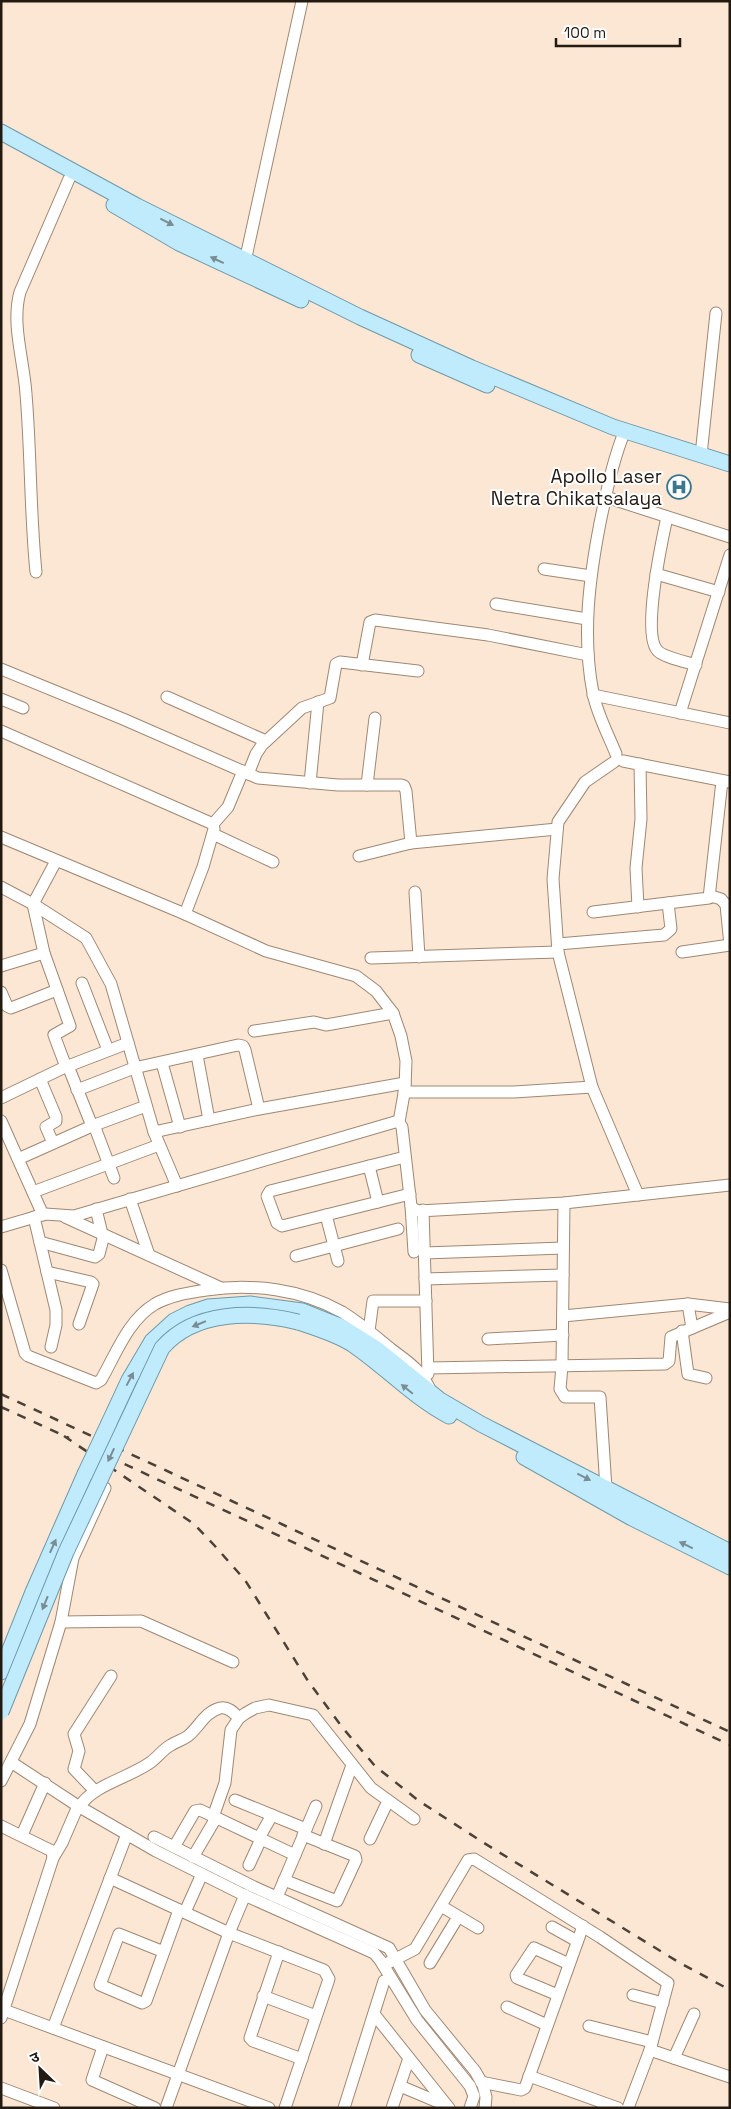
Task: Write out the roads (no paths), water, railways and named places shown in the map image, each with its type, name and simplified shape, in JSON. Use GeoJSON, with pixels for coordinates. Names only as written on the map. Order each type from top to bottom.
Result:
{"type":"FeatureCollection","features":[{"type":"Feature","properties":{"kind":"main road"},"geometry":{"type":"LineString","coordinates":[[1,132],[244,267],[461,375],[622,438],[730,475]]}},
{"type":"Feature","properties":{"kind":"main road"},"geometry":{"type":"LineString","coordinates":[[1,143],[69,179],[179,242],[244,267],[472,368],[613,426],[730,464]]}},
{"type":"Feature","properties":{"kind":"main road"},"geometry":{"type":"LineString","coordinates":[[1,1672],[33,1592],[129,1380],[152,1341],[174,1321],[208,1307],[250,1304],[342,1327],[377,1349],[430,1390],[528,1454],[632,1518],[730,1567]]}},
{"type":"Feature","properties":{"kind":"main road"},"geometry":{"type":"LineString","coordinates":[[1,1712],[66,1552],[162,1348],[190,1327],[214,1318],[249,1315],[300,1317],[353,1345],[426,1403],[528,1454],[606,1488],[730,1552]]}},
{"type":"Feature","properties":{"kind":"street"},"geometry":{"type":"LineString","coordinates":[[244,267],[302,1]]}},
{"type":"Feature","properties":{"kind":"street"},"geometry":{"type":"LineString","coordinates":[[36,572],[28,418],[17,311],[20,292],[69,179]]}},
{"type":"Feature","properties":{"kind":"street"},"geometry":{"type":"LineString","coordinates":[[701,455],[716,313]]}},
{"type":"Feature","properties":{"kind":"street"},"geometry":{"type":"LineString","coordinates":[[618,759],[593,695],[588,655],[587,620],[591,576],[606,497],[622,438]]}},
{"type":"Feature","properties":{"kind":"street"},"geometry":{"type":"LineString","coordinates":[[606,497],[730,537]]}},
{"type":"Feature","properties":{"kind":"street"},"geometry":{"type":"LineString","coordinates":[[667,517],[656,574],[652,611],[654,644],[661,653],[696,665]]}},
{"type":"Feature","properties":{"kind":"street"},"geometry":{"type":"LineString","coordinates":[[680,713],[730,556]]}},
{"type":"Feature","properties":{"kind":"street"},"geometry":{"type":"LineString","coordinates":[[544,569],[591,576]]}},
{"type":"Feature","properties":{"kind":"street"},"geometry":{"type":"LineString","coordinates":[[656,574],[719,592]]}},
{"type":"Feature","properties":{"kind":"street"},"geometry":{"type":"LineString","coordinates":[[496,604],[587,620]]}},
{"type":"Feature","properties":{"kind":"street"},"geometry":{"type":"LineString","coordinates":[[362,665],[370,622],[374,620],[488,635],[588,655]]}},
{"type":"Feature","properties":{"kind":"street"},"geometry":{"type":"LineString","coordinates":[[185,914],[203,868],[213,829],[228,807],[258,750],[302,708],[327,700],[332,695],[336,664],[418,671]]}},
{"type":"Feature","properties":{"kind":"street"},"geometry":{"type":"LineString","coordinates":[[1,669],[263,779],[310,783],[404,786],[411,843]]}},
{"type":"Feature","properties":{"kind":"street"},"geometry":{"type":"LineString","coordinates":[[593,695],[730,723]]}},
{"type":"Feature","properties":{"kind":"street"},"geometry":{"type":"LineString","coordinates":[[167,698],[266,741]]}},
{"type":"Feature","properties":{"kind":"street"},"geometry":{"type":"LineString","coordinates":[[1,699],[23,708]]}},
{"type":"Feature","properties":{"kind":"street"},"geometry":{"type":"LineString","coordinates":[[310,783],[318,702]]}},
{"type":"Feature","properties":{"kind":"street"},"geometry":{"type":"LineString","coordinates":[[367,785],[376,718]]}},
{"type":"Feature","properties":{"kind":"street"},"geometry":{"type":"LineString","coordinates":[[1,731],[213,829],[273,862]]}},
{"type":"Feature","properties":{"kind":"street"},"geometry":{"type":"LineString","coordinates":[[638,1194],[592,1087],[558,948],[553,879],[558,822],[585,782],[618,759],[726,782],[711,896]]}},
{"type":"Feature","properties":{"kind":"street"},"geometry":{"type":"LineString","coordinates":[[638,907],[636,868],[641,818],[640,764]]}},
{"type":"Feature","properties":{"kind":"street"},"geometry":{"type":"LineString","coordinates":[[359,856],[411,843],[557,828]]}},
{"type":"Feature","properties":{"kind":"street"},"geometry":{"type":"LineString","coordinates":[[1,837],[185,914],[266,952],[356,976],[376,991],[393,1013],[401,1036],[406,1061],[405,1088],[399,1122],[402,1127],[411,1200],[425,1279],[430,1390]]}},
{"type":"Feature","properties":{"kind":"street"},"geometry":{"type":"LineString","coordinates":[[56,861],[33,904],[44,953],[70,1026],[54,1035],[114,1178]]}},
{"type":"Feature","properties":{"kind":"street"},"geometry":{"type":"LineString","coordinates":[[1,887],[33,904],[86,938],[111,984],[154,1132],[177,1186]]}},
{"type":"Feature","properties":{"kind":"street"},"geometry":{"type":"LineString","coordinates":[[415,892],[418,957]]}},
{"type":"Feature","properties":{"kind":"street"},"geometry":{"type":"LineString","coordinates":[[593,912],[707,899],[711,896],[721,899],[726,905],[730,945],[682,952]]}},
{"type":"Feature","properties":{"kind":"street"},"geometry":{"type":"LineString","coordinates":[[371,958],[418,957],[558,948],[664,935],[671,928],[668,904]]}},
{"type":"Feature","properties":{"kind":"street"},"geometry":{"type":"LineString","coordinates":[[1,966],[44,953]]}},
{"type":"Feature","properties":{"kind":"street"},"geometry":{"type":"LineString","coordinates":[[82,983],[108,1050]]}},
{"type":"Feature","properties":{"kind":"street"},"geometry":{"type":"LineString","coordinates":[[1,992],[7,1006],[11,1008],[57,990]]}},
{"type":"Feature","properties":{"kind":"street"},"geometry":{"type":"LineString","coordinates":[[254,1031],[314,1022],[326,1025],[393,1013]]}},
{"type":"Feature","properties":{"kind":"street"},"geometry":{"type":"LineString","coordinates":[[1,1098],[67,1067],[128,1043]]}},
{"type":"Feature","properties":{"kind":"street"},"geometry":{"type":"LineString","coordinates":[[77,1090],[134,1068],[243,1046],[259,1109]]}},
{"type":"Feature","properties":{"kind":"street"},"geometry":{"type":"LineString","coordinates":[[197,1055],[209,1120]]}},
{"type":"Feature","properties":{"kind":"street"},"geometry":{"type":"LineString","coordinates":[[162,1063],[180,1127]]}},
{"type":"Feature","properties":{"kind":"street"},"geometry":{"type":"LineString","coordinates":[[40,1079],[56,1117],[56,1121],[46,1126],[52,1144]]}},
{"type":"Feature","properties":{"kind":"street"},"geometry":{"type":"LineString","coordinates":[[154,1132],[259,1109],[405,1088],[514,1092],[592,1087]]}},
{"type":"Feature","properties":{"kind":"street"},"geometry":{"type":"LineString","coordinates":[[18,1159],[93,1126],[146,1106]]}},
{"type":"Feature","properties":{"kind":"street"},"geometry":{"type":"LineString","coordinates":[[1,1120],[5,1141],[18,1159],[33,1192],[38,1216],[40,1242],[57,1318],[51,1347]]}},
{"type":"Feature","properties":{"kind":"street"},"geometry":{"type":"LineString","coordinates":[[1,1227],[38,1216],[74,1216],[399,1122]]}},
{"type":"Feature","properties":{"kind":"street"},"geometry":{"type":"LineString","coordinates":[[33,1192],[159,1144]]}},
{"type":"Feature","properties":{"kind":"street"},"geometry":{"type":"LineString","coordinates":[[405,1157],[267,1193],[279,1225],[378,1202],[411,1200]]}},
{"type":"Feature","properties":{"kind":"street"},"geometry":{"type":"LineString","coordinates":[[369,1166],[378,1202]]}},
{"type":"Feature","properties":{"kind":"street"},"geometry":{"type":"LineString","coordinates":[[411,1200],[414,1210],[423,1210],[564,1203],[730,1185]]}},
{"type":"Feature","properties":{"kind":"street"},"geometry":{"type":"LineString","coordinates":[[130,1199],[149,1255]]}},
{"type":"Feature","properties":{"kind":"street"},"geometry":{"type":"LineString","coordinates":[[564,1203],[563,1335],[560,1389],[565,1397],[600,1397],[606,1488]]}},
{"type":"Feature","properties":{"kind":"street"},"geometry":{"type":"LineString","coordinates":[[40,1242],[95,1257],[99,1254],[103,1234],[96,1209]]}},
{"type":"Feature","properties":{"kind":"street"},"geometry":{"type":"LineString","coordinates":[[419,1252],[423,1210]]}},
{"type":"Feature","properties":{"kind":"street"},"geometry":{"type":"LineString","coordinates":[[326,1215],[338,1260]]}},
{"type":"Feature","properties":{"kind":"street"},"geometry":{"type":"LineString","coordinates":[[64,1216],[222,1288]]}},
{"type":"Feature","properties":{"kind":"street"},"geometry":{"type":"LineString","coordinates":[[296,1256],[398,1229]]}},
{"type":"Feature","properties":{"kind":"street"},"geometry":{"type":"LineString","coordinates":[[419,1252],[563,1248]]}},
{"type":"Feature","properties":{"kind":"street"},"geometry":{"type":"LineString","coordinates":[[1,1270],[25,1354],[96,1384],[101,1380],[132,1324],[146,1310],[173,1297],[222,1288],[257,1287],[296,1295],[340,1311],[369,1331],[424,1375],[430,1390]]}},
{"type":"Feature","properties":{"kind":"street"},"geometry":{"type":"LineString","coordinates":[[47,1272],[93,1284],[79,1324]]}},
{"type":"Feature","properties":{"kind":"street"},"geometry":{"type":"LineString","coordinates":[[425,1279],[563,1275]]}},
{"type":"Feature","properties":{"kind":"street"},"geometry":{"type":"LineString","coordinates":[[369,1331],[373,1301],[426,1301]]}},
{"type":"Feature","properties":{"kind":"street"},"geometry":{"type":"LineString","coordinates":[[563,1316],[688,1304],[730,1310]]}},
{"type":"Feature","properties":{"kind":"street"},"geometry":{"type":"LineString","coordinates":[[688,1304],[688,1374],[706,1378]]}},
{"type":"Feature","properties":{"kind":"street"},"geometry":{"type":"LineString","coordinates":[[428,1368],[665,1364],[669,1361],[670,1337],[730,1310]]}},
{"type":"Feature","properties":{"kind":"street"},"geometry":{"type":"LineString","coordinates":[[488,1339],[563,1335]]}},
{"type":"Feature","properties":{"kind":"street"},"geometry":{"type":"LineString","coordinates":[[1,1781],[30,1724],[61,1622],[74,1558],[105,1488]]}},
{"type":"Feature","properties":{"kind":"street"},"geometry":{"type":"LineString","coordinates":[[61,1622],[141,1621],[233,1662]]}},
{"type":"Feature","properties":{"kind":"street"},"geometry":{"type":"LineString","coordinates":[[95,1791],[74,1770],[79,1751],[74,1734],[111,1676]]}},
{"type":"Feature","properties":{"kind":"street"},"geometry":{"type":"LineString","coordinates":[[193,1856],[215,1817],[224,1787],[230,1737],[239,1718],[255,1708],[269,1705],[308,1712],[316,1717],[371,1788],[414,1819]]}},
{"type":"Feature","properties":{"kind":"street"},"geometry":{"type":"LineString","coordinates":[[239,1718],[228,1709],[214,1710],[205,1717],[190,1735],[170,1745],[152,1762],[120,1780],[95,1791],[81,1803],[62,1843],[52,1858],[3,2014],[53,2028],[269,2108]]}},
{"type":"Feature","properties":{"kind":"street"},"geometry":{"type":"LineString","coordinates":[[11,1762],[44,1784],[81,1803],[127,1834],[202,1874],[243,1889],[390,1962],[475,2071],[486,2097],[485,2108]]}},
{"type":"Feature","properties":{"kind":"street"},"geometry":{"type":"LineString","coordinates":[[324,1844],[352,1765]]}},
{"type":"Feature","properties":{"kind":"street"},"geometry":{"type":"LineString","coordinates":[[22,1836],[44,1784]]}},
{"type":"Feature","properties":{"kind":"street"},"geometry":{"type":"LineString","coordinates":[[235,1800],[272,1815],[324,1844],[356,1858],[339,1900],[334,1902],[284,1880]]}},
{"type":"Feature","properties":{"kind":"street"},"geometry":{"type":"LineString","coordinates":[[370,1839],[388,1801]]}},
{"type":"Feature","properties":{"kind":"street"},"geometry":{"type":"LineString","coordinates":[[277,1897],[316,1806]]}},
{"type":"Feature","properties":{"kind":"street"},"geometry":{"type":"LineString","coordinates":[[174,1847],[195,1811],[200,1810],[295,1856]]}},
{"type":"Feature","properties":{"kind":"street"},"geometry":{"type":"LineString","coordinates":[[249,1864],[272,1815]]}},
{"type":"Feature","properties":{"kind":"street"},"geometry":{"type":"LineString","coordinates":[[1,1826],[52,1851],[52,1858]]}},
{"type":"Feature","properties":{"kind":"street"},"geometry":{"type":"LineString","coordinates":[[53,2028],[127,1834]]}},
{"type":"Feature","properties":{"kind":"street"},"geometry":{"type":"LineString","coordinates":[[154,1837],[193,1856],[243,1889],[277,1897],[384,1944],[389,1948],[390,1962],[417,2020],[470,2086],[474,2096],[470,2108]]}},
{"type":"Feature","properties":{"kind":"street"},"geometry":{"type":"LineString","coordinates":[[390,1962],[415,1949],[468,1860],[474,1859],[666,1980],[668,1986],[651,2046],[628,2107],[529,2076]]}},
{"type":"Feature","properties":{"kind":"street"},"geometry":{"type":"LineString","coordinates":[[164,1952],[119,1934],[100,1985],[144,2003],[182,1911],[202,1874]]}},
{"type":"Feature","properties":{"kind":"street"},"geometry":{"type":"LineString","coordinates":[[110,1878],[228,1933],[328,1973],[329,1979],[285,2108]]}},
{"type":"Feature","properties":{"kind":"street"},"geometry":{"type":"LineString","coordinates":[[166,2108],[243,1889]]}},
{"type":"Feature","properties":{"kind":"street"},"geometry":{"type":"LineString","coordinates":[[441,1906],[478,1928]]}},
{"type":"Feature","properties":{"kind":"street"},"geometry":{"type":"LineString","coordinates":[[430,1963],[458,1916]]}},
{"type":"Feature","properties":{"kind":"street"},"geometry":{"type":"LineString","coordinates":[[481,2082],[521,2090],[525,2088],[583,1926]]}},
{"type":"Feature","properties":{"kind":"street"},"geometry":{"type":"LineString","coordinates":[[552,1927],[577,1941]]}},
{"type":"Feature","properties":{"kind":"street"},"geometry":{"type":"LineString","coordinates":[[558,1995],[517,1978],[516,1975],[534,1948],[569,1964]]}},
{"type":"Feature","properties":{"kind":"street"},"geometry":{"type":"LineString","coordinates":[[279,1952],[250,2038],[253,2041],[302,2060]]}},
{"type":"Feature","properties":{"kind":"street"},"geometry":{"type":"LineString","coordinates":[[344,2108],[384,1981]]}},
{"type":"Feature","properties":{"kind":"street"},"geometry":{"type":"LineString","coordinates":[[633,1995],[663,2003]]}},
{"type":"Feature","properties":{"kind":"street"},"geometry":{"type":"LineString","coordinates":[[263,1996],[316,2016]]}},
{"type":"Feature","properties":{"kind":"street"},"geometry":{"type":"LineString","coordinates":[[507,2007],[547,2025]]}},
{"type":"Feature","properties":{"kind":"street"},"geometry":{"type":"LineString","coordinates":[[374,2014],[409,2058],[437,2102]]}},
{"type":"Feature","properties":{"kind":"street"},"geometry":{"type":"LineString","coordinates":[[674,2058],[694,2014]]}},
{"type":"Feature","properties":{"kind":"street"},"geometry":{"type":"LineString","coordinates":[[589,2026],[651,2046],[674,2058],[730,2077]]}},
{"type":"Feature","properties":{"kind":"street"},"geometry":{"type":"LineString","coordinates":[[103,2047],[92,2080],[155,2108]]}},
{"type":"Feature","properties":{"kind":"street"},"geometry":{"type":"LineString","coordinates":[[392,2108],[409,2058]]}},
{"type":"Feature","properties":{"kind":"street"},"geometry":{"type":"LineString","coordinates":[[400,2086],[449,2108]]}},
{"type":"Feature","properties":{"kind":"street"},"geometry":{"type":"LineString","coordinates":[[1,2088],[49,2107]]}},
{"type":"Feature","properties":{"kind":"railway"},"geometry":{"type":"LineString","coordinates":[[1,1394],[730,1732]]}},
{"type":"Feature","properties":{"kind":"railway"},"geometry":{"type":"LineString","coordinates":[[1,1407],[69,1438]]}},
{"type":"Feature","properties":{"kind":"railway"},"geometry":{"type":"LineString","coordinates":[[64,1436],[194,1524],[214,1545],[245,1580],[308,1681],[342,1727],[375,1766],[419,1801],[484,1843],[680,1963],[730,1990]]}},
{"type":"Feature","properties":{"kind":"railway"},"geometry":{"type":"LineString","coordinates":[[92,1449],[730,1745]]}},
{"type":"Feature","properties":{"kind":"place","name":"Apollo Laser Netra Chikatsalaya"},"geometry":{"type":"Point","coordinates":[679,487]}}]}
